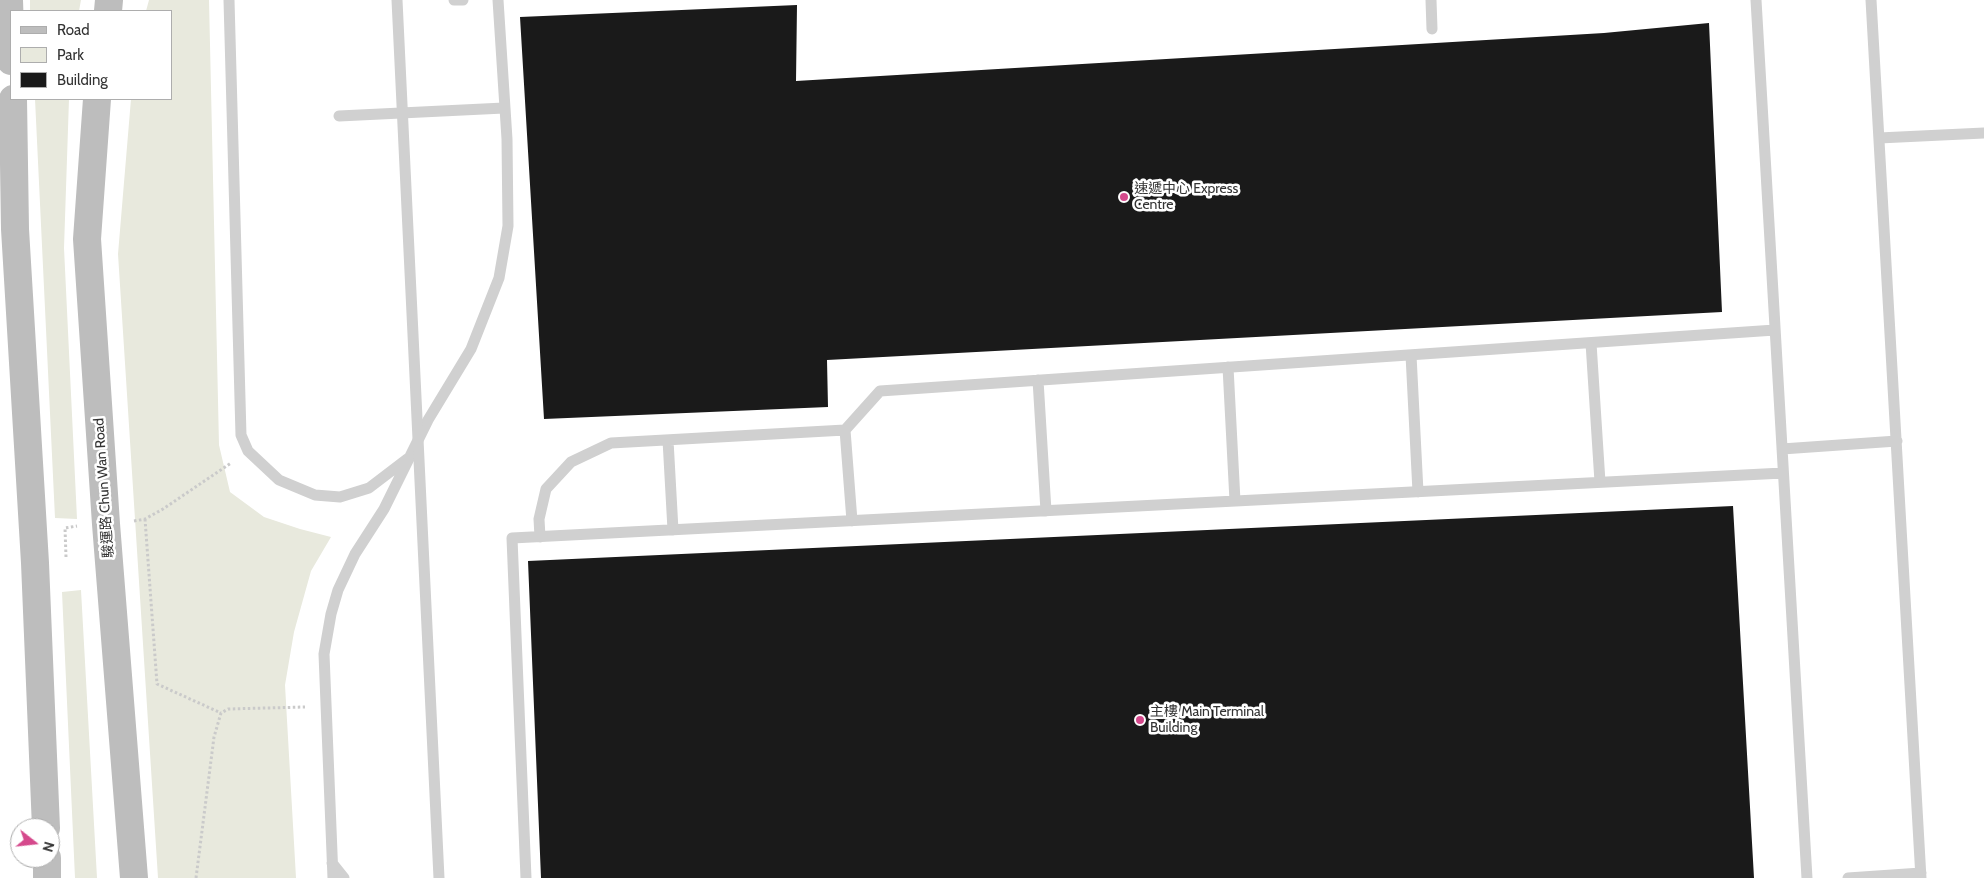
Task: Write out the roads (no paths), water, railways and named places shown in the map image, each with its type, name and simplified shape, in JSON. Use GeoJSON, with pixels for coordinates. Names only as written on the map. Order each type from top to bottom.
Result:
{"type":"FeatureCollection","features":[{"type":"Feature","properties":{"kind":"street"},"geometry":{"type":"LineString","coordinates":[[9,0],[10,30]]}},
{"type":"Feature","properties":{"kind":"street"},"geometry":{"type":"LineString","coordinates":[[13,100],[15,229],[35,563],[46,818]]}},
{"type":"Feature","properties":{"kind":"street","name":"駿運路 Chun Wan Road"},"geometry":{"type":"LineString","coordinates":[[97,100],[87,239],[106,524],[134,878]]}},
{"type":"Feature","properties":{"kind":"lane"},"geometry":{"type":"LineString","coordinates":[[229,0],[236,310],[241,435],[248,451],[279,480],[315,495],[340,497],[369,488],[409,458]]}},
{"type":"Feature","properties":{"kind":"lane"},"geometry":{"type":"LineString","coordinates":[[397,0],[439,878]]}},
{"type":"Feature","properties":{"kind":"lane"},"geometry":{"type":"LineString","coordinates":[[454,0],[463,0]]}},
{"type":"Feature","properties":{"kind":"lane"},"geometry":{"type":"LineString","coordinates":[[333,878],[324,654],[331,614],[338,590],[355,554],[384,509],[428,420],[471,349],[499,278],[508,226],[507,139],[498,0]]}},
{"type":"Feature","properties":{"kind":"lane"},"geometry":{"type":"LineString","coordinates":[[1431,0],[1432,28]]}},
{"type":"Feature","properties":{"kind":"lane"},"geometry":{"type":"LineString","coordinates":[[1756,0],[1807,878]]}},
{"type":"Feature","properties":{"kind":"lane"},"geometry":{"type":"LineString","coordinates":[[1848,878],[1921,876],[1871,0]]}},
{"type":"Feature","properties":{"kind":"lane"},"geometry":{"type":"LineString","coordinates":[[339,116],[504,108]]}},
{"type":"Feature","properties":{"kind":"lane"},"geometry":{"type":"LineString","coordinates":[[1880,138],[1984,133]]}},
{"type":"Feature","properties":{"kind":"lane"},"geometry":{"type":"LineString","coordinates":[[540,537],[539,518],[546,489],[571,462],[611,443],[845,430],[880,391],[1775,330]]}},
{"type":"Feature","properties":{"kind":"lane"},"geometry":{"type":"LineString","coordinates":[[1591,343],[1600,482]]}},
{"type":"Feature","properties":{"kind":"lane"},"geometry":{"type":"LineString","coordinates":[[1411,355],[1418,492]]}},
{"type":"Feature","properties":{"kind":"lane"},"geometry":{"type":"LineString","coordinates":[[1228,367],[1235,501]]}},
{"type":"Feature","properties":{"kind":"lane"},"geometry":{"type":"LineString","coordinates":[[1038,380],[1046,511]]}},
{"type":"Feature","properties":{"kind":"lane"},"geometry":{"type":"LineString","coordinates":[[845,430],[852,521]]}},
{"type":"Feature","properties":{"kind":"lane"},"geometry":{"type":"LineString","coordinates":[[668,440],[673,530]]}},
{"type":"Feature","properties":{"kind":"lane"},"geometry":{"type":"LineString","coordinates":[[1782,449],[1897,441]]}},
{"type":"Feature","properties":{"kind":"lane"},"geometry":{"type":"LineString","coordinates":[[526,878],[512,538],[1783,473]]}},
{"type":"Feature","properties":{"kind":"lane"},"geometry":{"type":"LineString","coordinates":[[332,863],[344,878]]}},
{"type":"Feature","properties":{"kind":"place","name":"速遞中心 Express Centre"},"geometry":{"type":"Point","coordinates":[1124,197]}},
{"type":"Feature","properties":{"kind":"place","name":"主樓 Main Terminal Building"},"geometry":{"type":"Point","coordinates":[1140,720]}}]}
